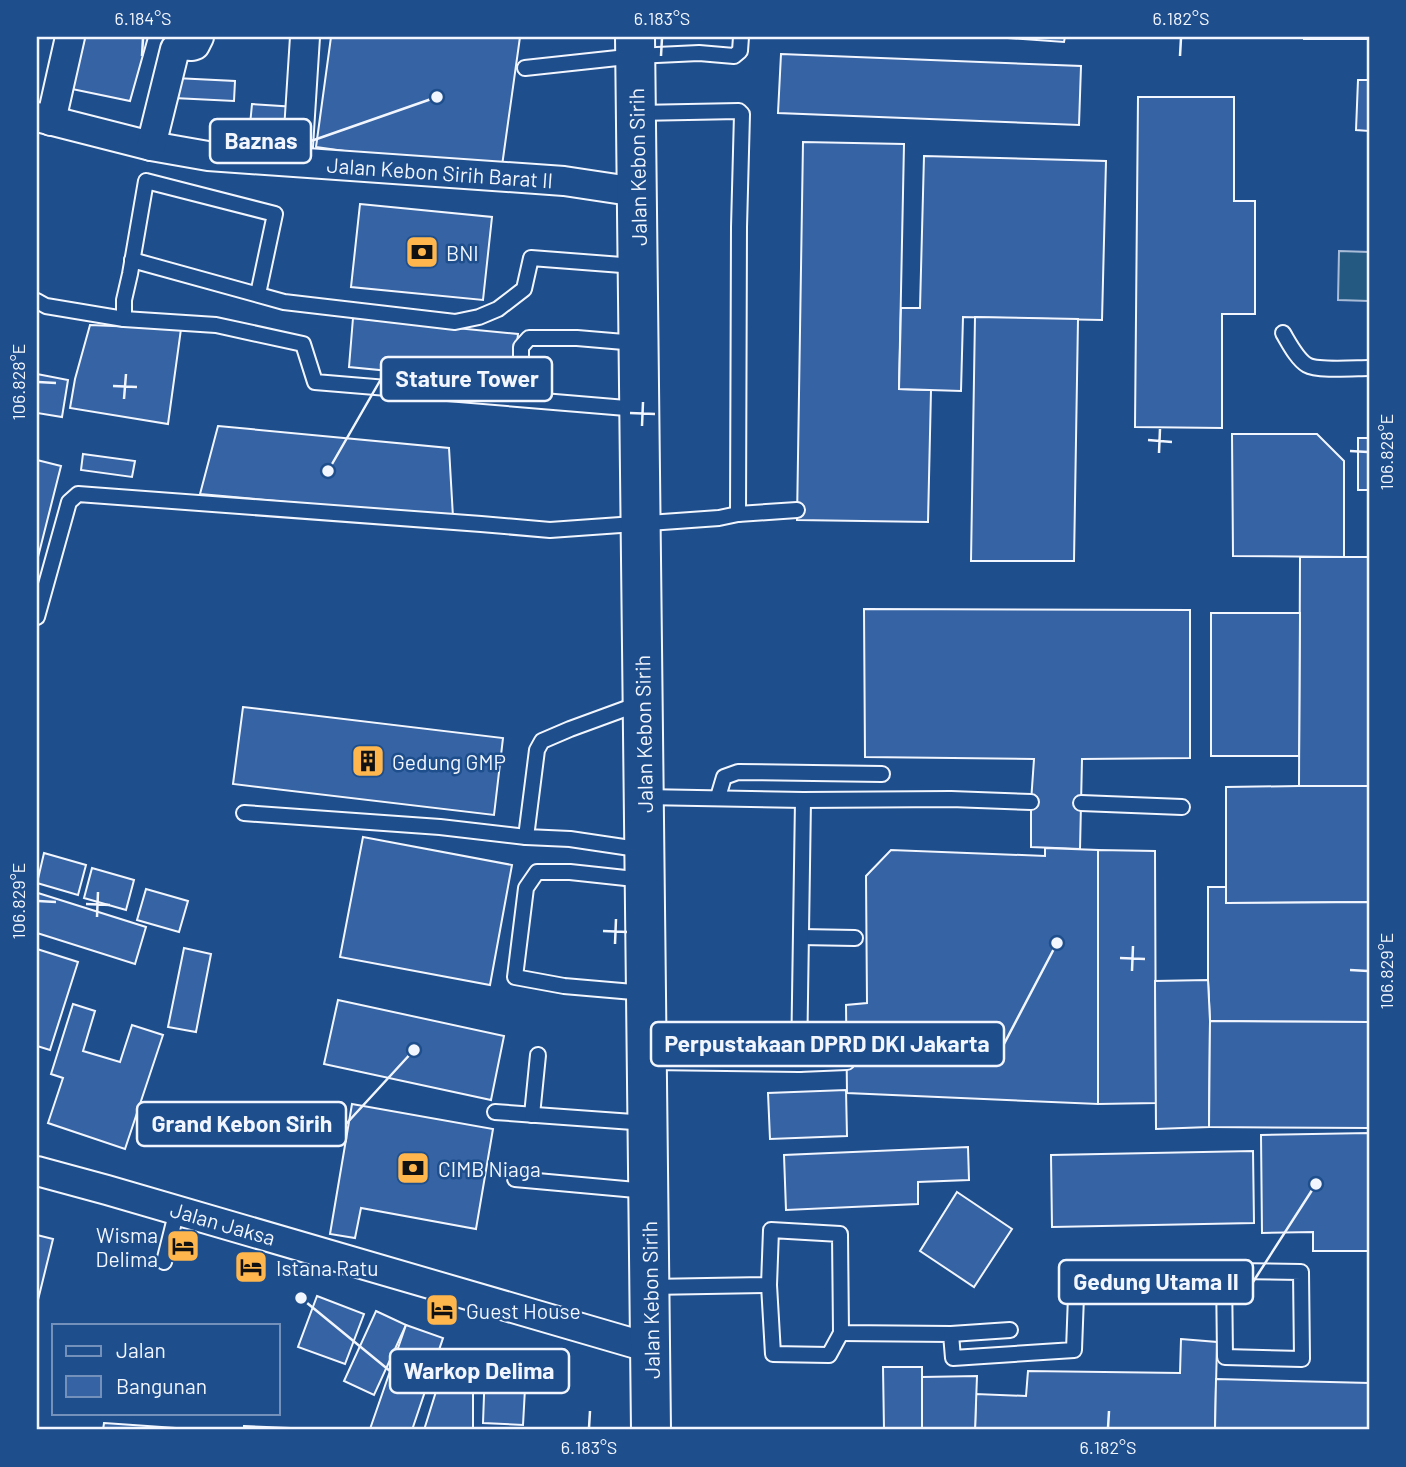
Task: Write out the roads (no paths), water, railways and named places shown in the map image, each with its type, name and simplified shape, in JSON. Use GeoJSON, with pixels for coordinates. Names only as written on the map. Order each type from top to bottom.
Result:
{"type":"FeatureCollection","features":[{"type":"Feature","properties":{"kind":"main road","name":"Jalan Kebon Sirih"},"geometry":{"type":"LineString","coordinates":[[636,46],[651,1430]]}},
{"type":"Feature","properties":{"kind":"street"},"geometry":{"type":"LineString","coordinates":[[44,119],[70,37]]}},
{"type":"Feature","properties":{"kind":"street"},"geometry":{"type":"LineString","coordinates":[[151,146],[175,49],[180,45],[195,45],[200,37]]}},
{"type":"Feature","properties":{"kind":"street"},"geometry":{"type":"LineString","coordinates":[[297,162],[305,37]]}},
{"type":"Feature","properties":{"kind":"street","name":"Jalan Kebon Sirih Barat II"},"geometry":{"type":"LineString","coordinates":[[44,119],[151,146],[208,156],[564,181],[637,192]]}},
{"type":"Feature","properties":{"kind":"street","name":"Jalan Jaksa"},"geometry":{"type":"LineString","coordinates":[[37,1171],[650,1348]]}},
{"type":"Feature","properties":{"kind":"lane"},"geometry":{"type":"LineString","coordinates":[[525,68],[636,46],[734,56],[740,51],[741,37]]}},
{"type":"Feature","properties":{"kind":"lane"},"geometry":{"type":"LineString","coordinates":[[636,113],[739,111],[742,114],[738,514]]}},
{"type":"Feature","properties":{"kind":"lane"},"geometry":{"type":"LineString","coordinates":[[124,319],[124,300],[146,181],[275,214],[258,295]]}},
{"type":"Feature","properties":{"kind":"lane"},"geometry":{"type":"LineString","coordinates":[[132,260],[284,302],[455,323],[498,309],[524,289],[531,258],[638,267]]}},
{"type":"Feature","properties":{"kind":"lane"},"geometry":{"type":"LineString","coordinates":[[37,301],[46,306],[124,319],[216,325],[303,344],[315,382],[639,410]]}},
{"type":"Feature","properties":{"kind":"lane"},"geometry":{"type":"LineString","coordinates":[[1283,333],[1308,366],[1369,368]]}},
{"type":"Feature","properties":{"kind":"lane"},"geometry":{"type":"LineString","coordinates":[[521,399],[521,347],[529,338],[577,338],[639,343]]}},
{"type":"Feature","properties":{"kind":"lane"},"geometry":{"type":"LineString","coordinates":[[37,617],[69,502],[78,494],[550,530],[797,510]]}},
{"type":"Feature","properties":{"kind":"lane"},"geometry":{"type":"LineString","coordinates":[[526,837],[537,750],[542,741],[643,702]]}},
{"type":"Feature","properties":{"kind":"lane"},"geometry":{"type":"LineString","coordinates":[[718,797],[724,777],[738,772],[882,774]]}},
{"type":"Feature","properties":{"kind":"lane"},"geometry":{"type":"LineString","coordinates":[[644,797],[1031,802]]}},
{"type":"Feature","properties":{"kind":"lane"},"geometry":{"type":"LineString","coordinates":[[799,1064],[803,800]]}},
{"type":"Feature","properties":{"kind":"lane"},"geometry":{"type":"LineString","coordinates":[[1081,803],[1182,807]]}},
{"type":"Feature","properties":{"kind":"lane"},"geometry":{"type":"LineString","coordinates":[[244,813],[570,839],[645,865]]}},
{"type":"Feature","properties":{"kind":"lane"},"geometry":{"type":"LineString","coordinates":[[645,865],[570,872],[537,872],[526,888],[515,977],[564,986],[646,993]]}},
{"type":"Feature","properties":{"kind":"lane"},"geometry":{"type":"LineString","coordinates":[[801,937],[855,938]]}},
{"type":"Feature","properties":{"kind":"lane"},"geometry":{"type":"LineString","coordinates":[[533,1115],[538,1055]]}},
{"type":"Feature","properties":{"kind":"lane"},"geometry":{"type":"LineString","coordinates":[[647,1062],[847,1062]]}},
{"type":"Feature","properties":{"kind":"lane"},"geometry":{"type":"LineString","coordinates":[[495,1112],[648,1123]]}},
{"type":"Feature","properties":{"kind":"lane"},"geometry":{"type":"LineString","coordinates":[[514,1179],[649,1191]]}},
{"type":"Feature","properties":{"kind":"lane"},"geometry":{"type":"LineString","coordinates":[[164,1262],[177,1210]]}},
{"type":"Feature","properties":{"kind":"lane"},"geometry":{"type":"LineString","coordinates":[[771,1230],[840,1234],[841,1333],[829,1355],[773,1354],[769,1285],[771,1230]]}},
{"type":"Feature","properties":{"kind":"lane"},"geometry":{"type":"LineString","coordinates":[[951,1335],[953,1358],[1074,1350],[1077,1269],[1224,1270],[1301,1272],[1301,1359],[1225,1357],[1224,1270]]}},
{"type":"Feature","properties":{"kind":"lane"},"geometry":{"type":"LineString","coordinates":[[650,1287],[769,1285]]}},
{"type":"Feature","properties":{"kind":"lane"},"geometry":{"type":"LineString","coordinates":[[841,1333],[951,1335],[1010,1330]]}},
{"type":"Feature","properties":{"kind":"place","name":"Baznas"},"geometry":{"type":"Point","coordinates":[437,97]}},
{"type":"Feature","properties":{"kind":"place","name":"BNI"},"geometry":{"type":"Point","coordinates":[422,252]}},
{"type":"Feature","properties":{"kind":"place","name":"Stature Tower"},"geometry":{"type":"Point","coordinates":[328,471]}},
{"type":"Feature","properties":{"kind":"place","name":"Gedung GMP"},"geometry":{"type":"Point","coordinates":[368,761]}},
{"type":"Feature","properties":{"kind":"place","name":"Perpustakaan DPRD DKI Jakarta"},"geometry":{"type":"Point","coordinates":[1057,943]}},
{"type":"Feature","properties":{"kind":"place","name":"Grand Kebon Sirih"},"geometry":{"type":"Point","coordinates":[414,1050]}},
{"type":"Feature","properties":{"kind":"place","name":"CIMB Niaga"},"geometry":{"type":"Point","coordinates":[413,1168]}},
{"type":"Feature","properties":{"kind":"place","name":"Gedung Utama II"},"geometry":{"type":"Point","coordinates":[1316,1184]}},
{"type":"Feature","properties":{"kind":"place","name":"Wisma Delima"},"geometry":{"type":"Point","coordinates":[183,1246]}},
{"type":"Feature","properties":{"kind":"place","name":"Istana Ratu"},"geometry":{"type":"Point","coordinates":[251,1267]}},
{"type":"Feature","properties":{"kind":"place","name":"Warkop Delima"},"geometry":{"type":"Point","coordinates":[301,1298]}},
{"type":"Feature","properties":{"kind":"place","name":"Guest House"},"geometry":{"type":"Point","coordinates":[442,1310]}}]}
